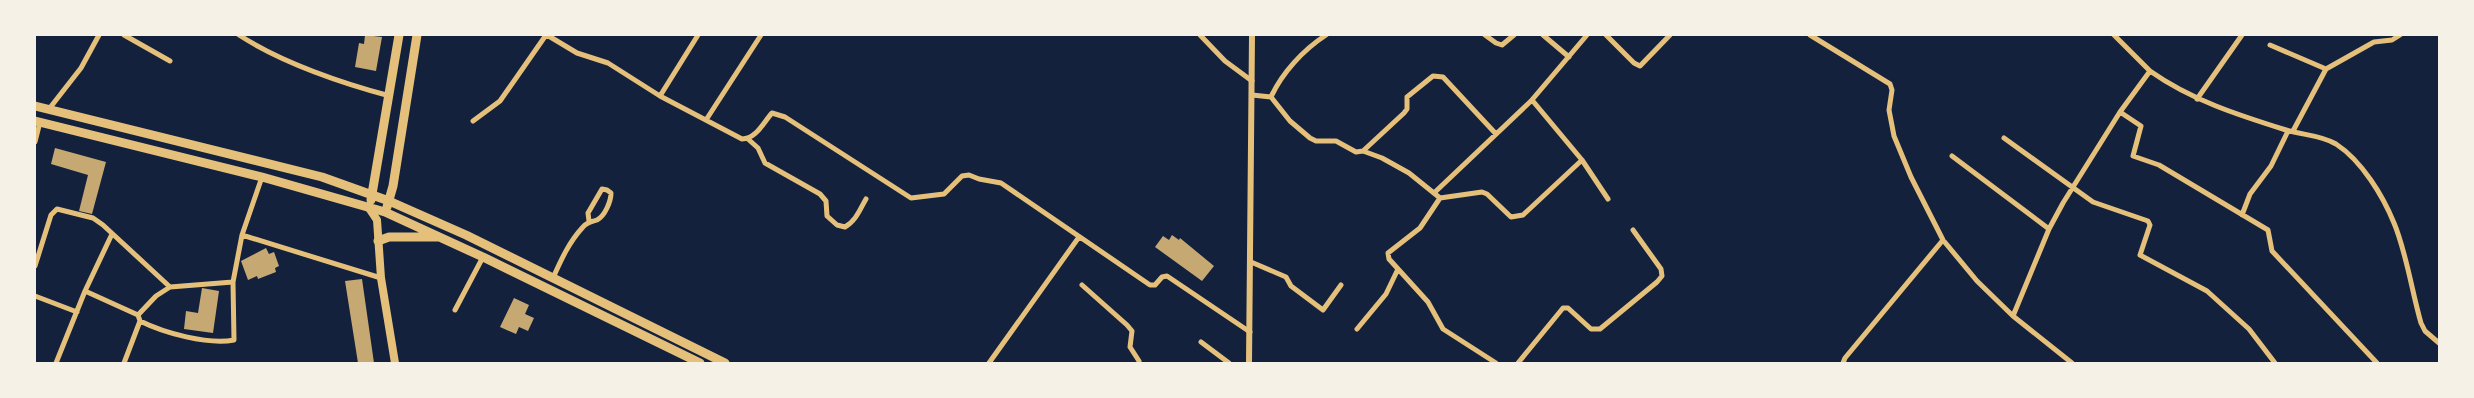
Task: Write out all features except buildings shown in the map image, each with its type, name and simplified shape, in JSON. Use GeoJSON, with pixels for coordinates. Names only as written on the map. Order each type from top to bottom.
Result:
{"type":"FeatureCollection","features":[{"type":"Feature","properties":{"kind":"highway"},"geometry":{"type":"LineString","coordinates":[[369,208],[378,145],[390,96],[399,35]]}},
{"type":"Feature","properties":{"kind":"highway"},"geometry":{"type":"LineString","coordinates":[[385,212],[389,202],[417,35]]}},
{"type":"Feature","properties":{"kind":"highway"},"geometry":{"type":"LineString","coordinates":[[35,106],[322,177],[372,195],[466,235],[725,363]]}},
{"type":"Feature","properties":{"kind":"highway"},"geometry":{"type":"LineString","coordinates":[[38,122],[262,177],[385,212],[484,257],[695,362]]}},
{"type":"Feature","properties":{"kind":"highway"},"geometry":{"type":"LineString","coordinates":[[378,241],[389,237],[440,237]]}},
{"type":"Feature","properties":{"kind":"main road"},"geometry":{"type":"LineString","coordinates":[[369,208],[377,220],[381,278],[395,363]]}},
{"type":"Feature","properties":{"kind":"main road"},"geometry":{"type":"LineString","coordinates":[[377,220],[385,212]]}},
{"type":"Feature","properties":{"kind":"street"},"geometry":{"type":"LineString","coordinates":[[48,110],[80,68],[99,35]]}},
{"type":"Feature","properties":{"kind":"street"},"geometry":{"type":"LineString","coordinates":[[124,35],[170,61]]}},
{"type":"Feature","properties":{"kind":"street"},"geometry":{"type":"LineString","coordinates":[[239,35],[259,48],[360,88],[390,96]]}},
{"type":"Feature","properties":{"kind":"street"},"geometry":{"type":"LineString","coordinates":[[474,121],[500,101],[547,35],[577,53],[608,63],[660,96],[742,139],[748,139],[758,148],[765,163],[820,194],[826,201],[827,216],[837,225],[849,226],[855,220],[866,199]]}},
{"type":"Feature","properties":{"kind":"street"},"geometry":{"type":"LineString","coordinates":[[660,96],[698,35]]}},
{"type":"Feature","properties":{"kind":"street"},"geometry":{"type":"LineString","coordinates":[[706,120],[761,35]]}},
{"type":"Feature","properties":{"kind":"street"},"geometry":{"type":"LineString","coordinates":[[1200,35],[1225,61],[1252,80]]}},
{"type":"Feature","properties":{"kind":"street"},"geometry":{"type":"LineString","coordinates":[[1249,363],[1252,35]]}},
{"type":"Feature","properties":{"kind":"street"},"geometry":{"type":"LineString","coordinates":[[1271,97],[1283,77],[1304,53],[1326,35]]}},
{"type":"Feature","properties":{"kind":"street"},"geometry":{"type":"LineString","coordinates":[[1485,35],[1502,45],[1514,35]]}},
{"type":"Feature","properties":{"kind":"street"},"geometry":{"type":"LineString","coordinates":[[1543,35],[1569,57]]}},
{"type":"Feature","properties":{"kind":"street"},"geometry":{"type":"LineString","coordinates":[[1434,193],[1532,100],[1588,35]]}},
{"type":"Feature","properties":{"kind":"street"},"geometry":{"type":"LineString","coordinates":[[1606,35],[1634,64],[1640,66],[1670,35]]}},
{"type":"Feature","properties":{"kind":"street"},"geometry":{"type":"LineString","coordinates":[[1810,35],[1890,84],[1892,90],[1889,110],[1894,136],[1911,177],[1944,240],[1977,281],[2013,316],[2072,363]]}},
{"type":"Feature","properties":{"kind":"street"},"geometry":{"type":"LineString","coordinates":[[2114,35],[2150,71],[2170,85],[2197,99],[2290,131],[2322,138],[2339,146],[2369,178],[2394,224],[2422,326],[2439,343]]}},
{"type":"Feature","properties":{"kind":"street"},"geometry":{"type":"LineString","coordinates":[[2197,99],[2242,35]]}},
{"type":"Feature","properties":{"kind":"street"},"geometry":{"type":"LineString","coordinates":[[2242,215],[2250,194],[2271,166],[2326,69],[2374,42],[2392,40],[2400,35]]}},
{"type":"Feature","properties":{"kind":"street"},"geometry":{"type":"LineString","coordinates":[[2270,45],[2326,69]]}},
{"type":"Feature","properties":{"kind":"street"},"geometry":{"type":"LineString","coordinates":[[2013,316],[2049,229],[2120,112],[2150,71]]}},
{"type":"Feature","properties":{"kind":"street"},"geometry":{"type":"LineString","coordinates":[[1363,151],[1404,113],[1407,108],[1407,97],[1433,76],[1443,77],[1496,134]]}},
{"type":"Feature","properties":{"kind":"street"},"geometry":{"type":"LineString","coordinates":[[1252,96],[1271,97],[1290,121],[1316,141],[1336,141],[1356,152],[1363,151],[1382,158],[1409,173],[1440,198],[1482,192],[1487,194],[1512,217],[1516,218],[1523,215],[1582,160]]}},
{"type":"Feature","properties":{"kind":"street"},"geometry":{"type":"LineString","coordinates":[[1532,100],[1582,160],[1608,199]]}},
{"type":"Feature","properties":{"kind":"street"},"geometry":{"type":"LineString","coordinates":[[748,139],[772,112],[805,129],[911,198],[944,194],[962,176],[969,175],[979,180],[1001,183],[1150,285],[1155,285],[1162,277],[1167,276],[1250,332]]}},
{"type":"Feature","properties":{"kind":"street"},"geometry":{"type":"LineString","coordinates":[[2120,112],[2140,126],[2132,155],[2159,165],[2268,230],[2272,251],[2377,363]]}},
{"type":"Feature","properties":{"kind":"street"},"geometry":{"type":"LineString","coordinates":[[35,142],[38,122]]}},
{"type":"Feature","properties":{"kind":"street"},"geometry":{"type":"LineString","coordinates":[[2004,138],[2093,202],[2148,221],[2150,225],[2139,252],[2142,258],[2207,291],[2249,329],[2275,363]]}},
{"type":"Feature","properties":{"kind":"street"},"geometry":{"type":"LineString","coordinates":[[1952,156],[2049,229]]}},
{"type":"Feature","properties":{"kind":"street"},"geometry":{"type":"LineString","coordinates":[[140,321],[157,330],[200,339],[234,340],[233,282],[242,235],[262,177]]}},
{"type":"Feature","properties":{"kind":"street"},"geometry":{"type":"LineString","coordinates":[[553,278],[564,253],[589,221],[598,220],[604,212],[611,198],[607,190],[602,190],[598,194],[588,214],[589,221]]}},
{"type":"Feature","properties":{"kind":"street"},"geometry":{"type":"LineString","coordinates":[[1440,198],[1420,228],[1388,253],[1389,259],[1428,302],[1444,329],[1496,363]]}},
{"type":"Feature","properties":{"kind":"street"},"geometry":{"type":"LineString","coordinates":[[35,266],[53,211],[58,210],[93,218],[170,287]]}},
{"type":"Feature","properties":{"kind":"street"},"geometry":{"type":"LineString","coordinates":[[1518,363],[1563,308],[1568,308],[1591,329],[1600,329],[1657,282],[1662,276],[1661,269],[1633,230]]}},
{"type":"Feature","properties":{"kind":"street"},"geometry":{"type":"LineString","coordinates":[[56,363],[85,291],[112,234]]}},
{"type":"Feature","properties":{"kind":"street"},"geometry":{"type":"LineString","coordinates":[[242,235],[381,278]]}},
{"type":"Feature","properties":{"kind":"street"},"geometry":{"type":"LineString","coordinates":[[989,363],[1079,237]]}},
{"type":"Feature","properties":{"kind":"street"},"geometry":{"type":"LineString","coordinates":[[1843,363],[1845,358],[1944,240]]}},
{"type":"Feature","properties":{"kind":"street"},"geometry":{"type":"LineString","coordinates":[[455,310],[484,257]]}},
{"type":"Feature","properties":{"kind":"street"},"geometry":{"type":"LineString","coordinates":[[1251,262],[1286,277],[1291,286],[1323,310],[1341,285]]}},
{"type":"Feature","properties":{"kind":"street"},"geometry":{"type":"LineString","coordinates":[[1357,329],[1386,294],[1398,269]]}},
{"type":"Feature","properties":{"kind":"street"},"geometry":{"type":"LineString","coordinates":[[138,315],[156,296],[170,287],[233,282]]}},
{"type":"Feature","properties":{"kind":"street"},"geometry":{"type":"LineString","coordinates":[[1082,285],[1127,325],[1132,332],[1130,347],[1140,362],[1131,363]]}},
{"type":"Feature","properties":{"kind":"street"},"geometry":{"type":"LineString","coordinates":[[85,291],[138,315],[140,321],[124,363]]}},
{"type":"Feature","properties":{"kind":"street"},"geometry":{"type":"LineString","coordinates":[[35,296],[77,312]]}},
{"type":"Feature","properties":{"kind":"street"},"geometry":{"type":"LineString","coordinates":[[1201,342],[1229,363]]}}]}
